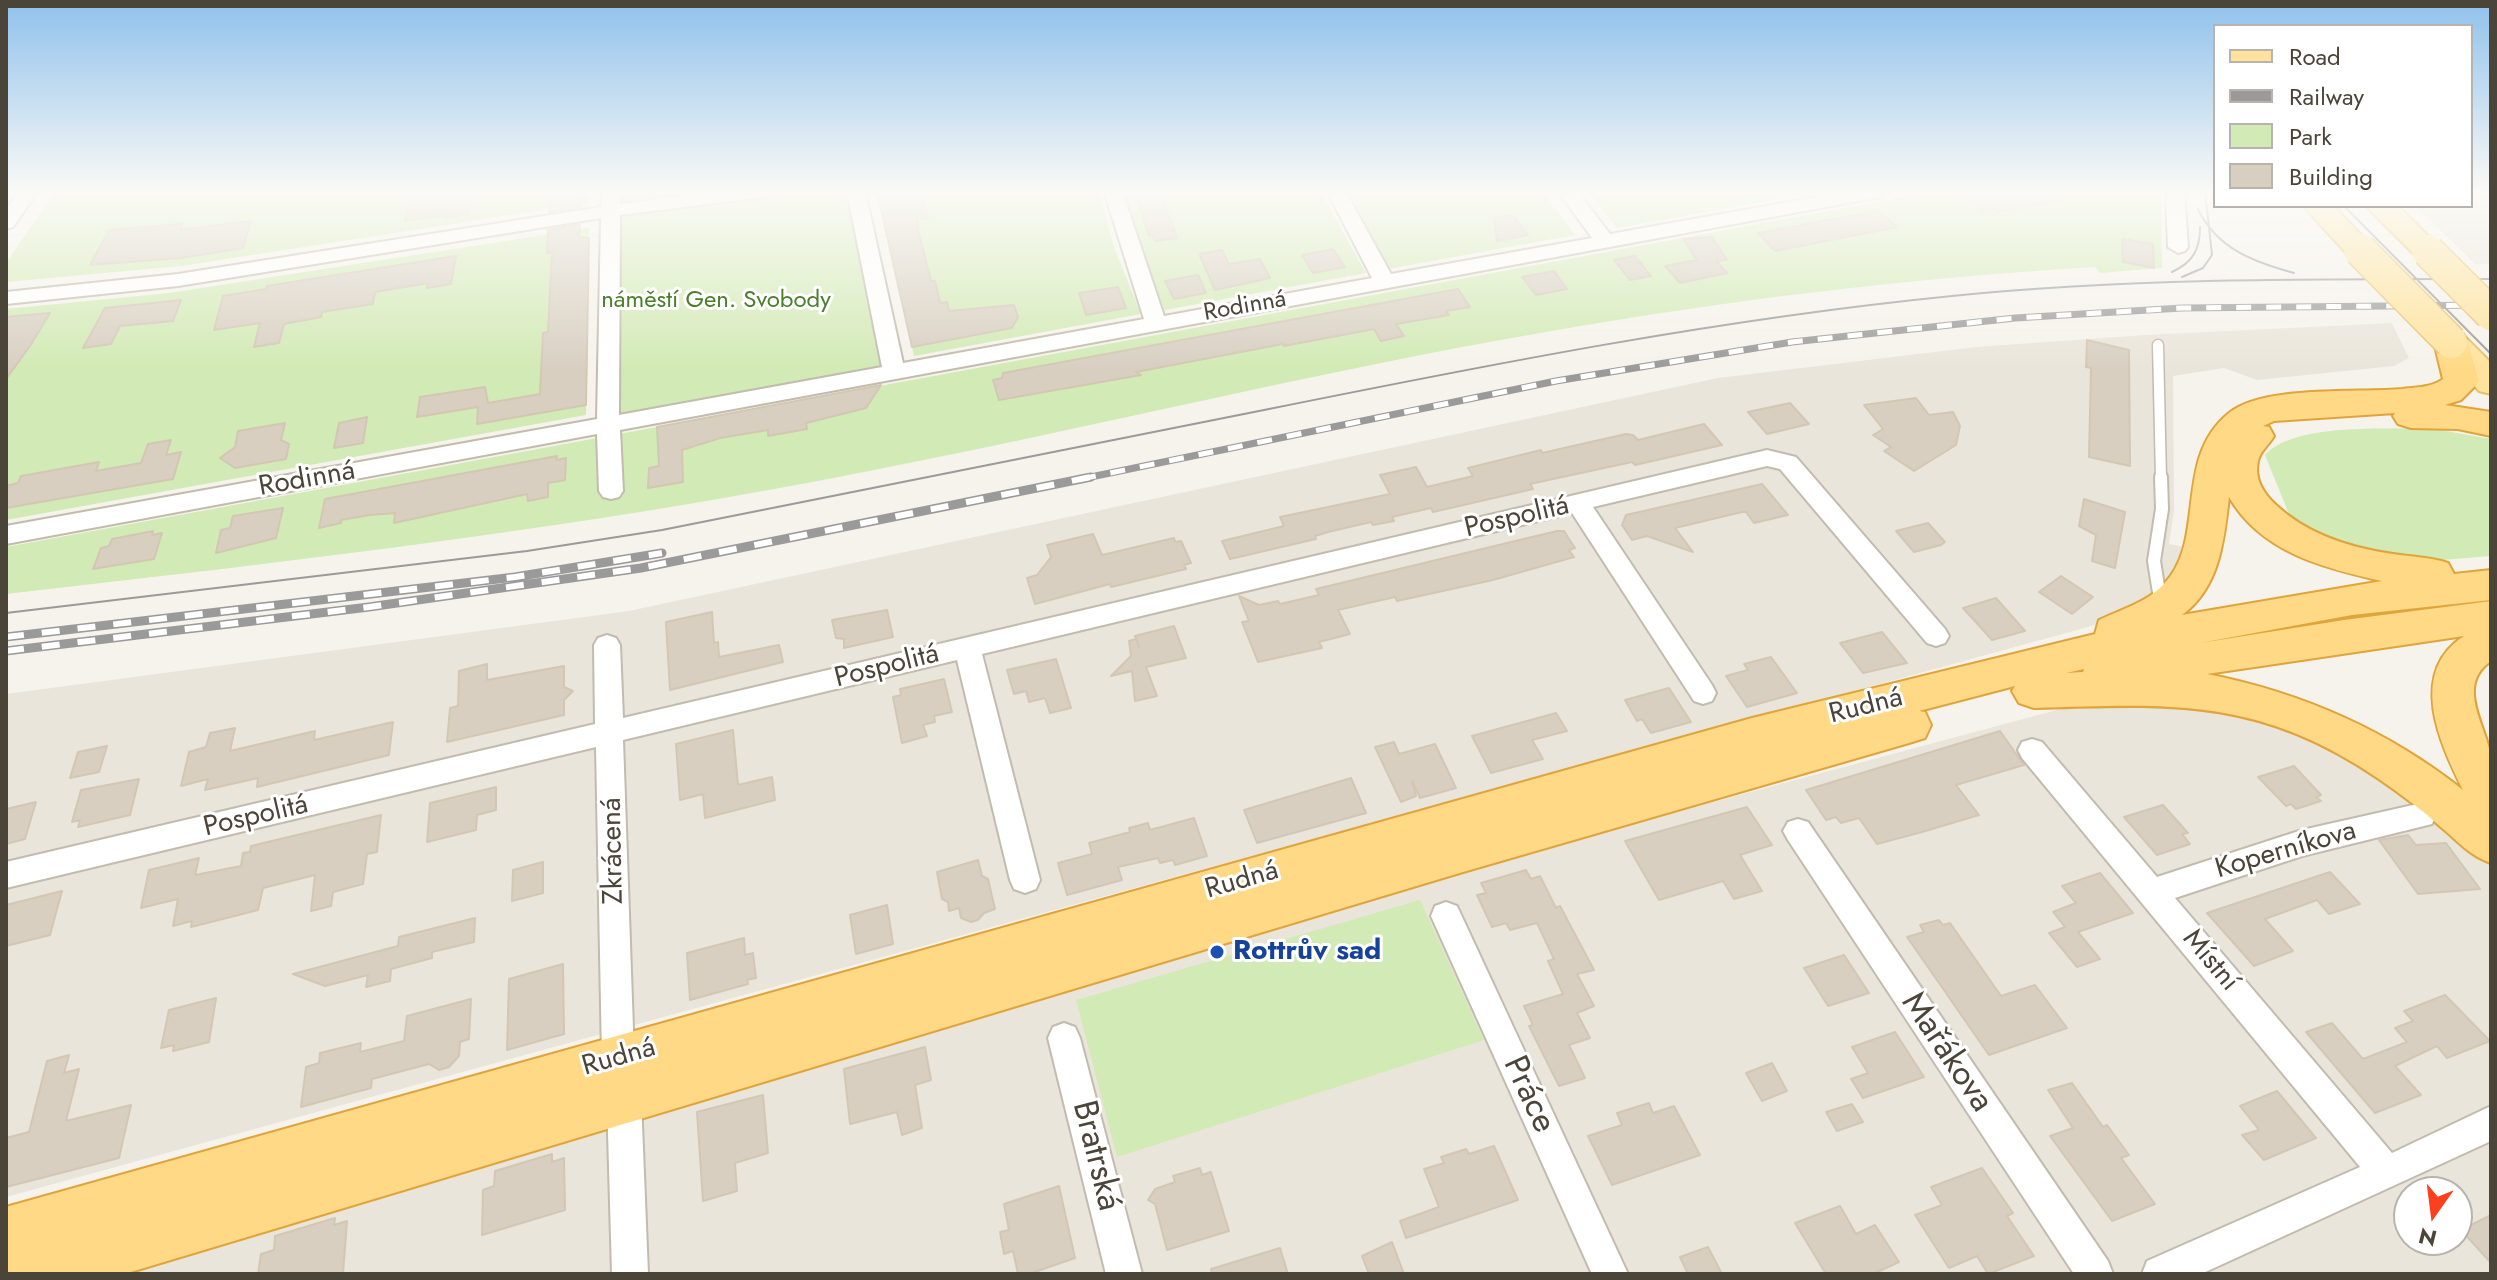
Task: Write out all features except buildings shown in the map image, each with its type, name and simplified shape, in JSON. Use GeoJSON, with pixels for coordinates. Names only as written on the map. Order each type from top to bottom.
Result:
{"type":"FeatureCollection","features":[{"type":"Feature","properties":{"kind":"highway"},"geometry":{"type":"LineString","coordinates":[[2046,674],[2179,595],[2204,550],[2215,464],[2223,441],[2235,426],[2256,413],[2289,405],[2424,400],[2452,393],[2460,385],[2461,376],[2451,342]]}},
{"type":"Feature","properties":{"kind":"highway"},"geometry":{"type":"LineString","coordinates":[[2491,424],[2446,416],[2301,420],[2274,426],[2254,437],[2242,452],[2237,470],[2243,489],[2265,517],[2318,548],[2385,569],[2491,577]]}},
{"type":"Feature","properties":{"kind":"highway","name":"Rudná"},"geometry":{"type":"LineString","coordinates":[[27,1274],[621,1078],[1752,736],[2046,674],[2204,626],[2352,600],[2491,585]]}},
{"type":"Feature","properties":{"kind":"highway","name":"Rudná"},"geometry":{"type":"LineString","coordinates":[[2046,674],[2491,617]]}},
{"type":"Feature","properties":{"kind":"highway"},"geometry":{"type":"LineString","coordinates":[[2491,639],[2462,660],[2452,694],[2460,731],[2491,798]]}},
{"type":"Feature","properties":{"kind":"highway"},"geometry":{"type":"LineString","coordinates":[[2046,674],[2225,695],[2282,710],[2343,735],[2392,761],[2441,797],[2491,843]]}},
{"type":"Feature","properties":{"kind":"highway","name":"Rudná"},"geometry":{"type":"LineString","coordinates":[[6,1236],[621,1078]]}},
{"type":"Feature","properties":{"kind":"main road"},"geometry":{"type":"LineString","coordinates":[[2361,251],[2491,383]]}},
{"type":"Feature","properties":{"kind":"main road"},"geometry":{"type":"LineString","coordinates":[[2428,251],[2491,314]]}},
{"type":"Feature","properties":{"kind":"street"},"geometry":{"type":"LineString","coordinates":[[6,298],[178,280],[338,251]]}},
{"type":"Feature","properties":{"kind":"street"},"geometry":{"type":"LineString","coordinates":[[610,251],[608,426],[611,491]]}},
{"type":"Feature","properties":{"kind":"street"},"geometry":{"type":"LineString","coordinates":[[869,251],[894,371]]}},
{"type":"Feature","properties":{"kind":"street"},"geometry":{"type":"LineString","coordinates":[[1132,251],[1156,323]]}},
{"type":"Feature","properties":{"kind":"street"},"geometry":{"type":"LineString","coordinates":[[1368,251],[1384,281]]}},
{"type":"Feature","properties":{"kind":"street","name":"Rodinná"},"geometry":{"type":"LineString","coordinates":[[6,535],[1551,251]]}},
{"type":"Feature","properties":{"kind":"street","name":"Pospolitá"},"geometry":{"type":"LineString","coordinates":[[6,875],[1767,458],[1788,463],[1936,636]]}},
{"type":"Feature","properties":{"kind":"street"},"geometry":{"type":"LineString","coordinates":[[1578,503],[1703,693]]}},
{"type":"Feature","properties":{"kind":"street","name":"Zkrácená"},"geometry":{"type":"LineString","coordinates":[[607,645],[630,1274]]}},
{"type":"Feature","properties":{"kind":"street"},"geometry":{"type":"LineString","coordinates":[[967,648],[1025,880]]}},
{"type":"Feature","properties":{"kind":"street","name":"Místní"},"geometry":{"type":"LineString","coordinates":[[2032,750],[2387,1173]]}},
{"type":"Feature","properties":{"kind":"street","name":"Koperníkova"},"geometry":{"type":"LineString","coordinates":[[2152,892],[2302,843],[2422,815]]}},
{"type":"Feature","properties":{"kind":"street","name":"Mařákova"},"geometry":{"type":"LineString","coordinates":[[1798,831],[2095,1274]]}},
{"type":"Feature","properties":{"kind":"street","name":"Práce"},"geometry":{"type":"LineString","coordinates":[[1446,916],[1610,1274]]}},
{"type":"Feature","properties":{"kind":"street","name":"Bratrská"},"geometry":{"type":"LineString","coordinates":[[1064,1038],[1124,1274]]}},
{"type":"Feature","properties":{"kind":"street"},"geometry":{"type":"LineString","coordinates":[[2160,1274],[2491,1123]]}},
{"type":"Feature","properties":{"kind":"lane"},"geometry":{"type":"LineString","coordinates":[[2158,345],[2162,509],[2154,561],[2161,608]]}},
{"type":"Feature","properties":{"kind":"shaded area"},"geometry":{"type":"Polygon","coordinates":[[[2461,251],[2491,251],[2491,264],[2475,264],[2461,251]]]}},
{"type":"Feature","properties":{"kind":"shaded area"},"geometry":{"type":"Polygon","coordinates":[[[2392,323],[2409,358],[2394,366],[2257,380],[2224,368],[2173,376],[2174,511],[2169,544],[2218,553],[2194,598],[6,1197],[6,694],[629,611],[1718,378],[1976,347],[2392,323]]]}},
{"type":"Feature","properties":{"kind":"shaded area"},"geometry":{"type":"Polygon","coordinates":[[[2135,697],[2171,697],[2326,737],[2491,858],[2491,1274],[80,1274],[1478,865],[2068,707],[2135,697]]]}},
{"type":"Feature","properties":{"kind":"green space"},"geometry":{"type":"Polygon","coordinates":[[[14,251],[280,251],[182,266],[6,282],[6,263],[14,251]]]}},
{"type":"Feature","properties":{"kind":"green space"},"geometry":{"type":"Polygon","coordinates":[[[442,251],[589,251],[586,415],[6,520],[6,309],[169,293],[442,251]]]}},
{"type":"Feature","properties":{"kind":"green space","name":"náměstí Gen. Svobody"},"geometry":{"type":"Polygon","coordinates":[[[610,251],[869,251],[894,371],[608,426],[610,251]]]}},
{"type":"Feature","properties":{"kind":"green space"},"geometry":{"type":"Polygon","coordinates":[[[890,251],[1116,251],[1141,314],[914,356],[890,251]]]}},
{"type":"Feature","properties":{"kind":"green space"},"geometry":{"type":"Polygon","coordinates":[[[1140,251],[1354,251],[1366,273],[1165,310],[1140,251]]]}},
{"type":"Feature","properties":{"kind":"green space"},"geometry":{"type":"Polygon","coordinates":[[[1377,251],[1488,251],[1388,269],[1377,251]]]}},
{"type":"Feature","properties":{"kind":"green space"},"geometry":{"type":"Polygon","coordinates":[[[1613,251],[2162,251],[2162,268],[2100,273],[2095,267],[1957,277],[1683,310],[1546,332],[762,491],[654,510],[331,556],[6,594],[6,547],[1613,251]]]}},
{"type":"Feature","properties":{"kind":"green space"},"geometry":{"type":"Polygon","coordinates":[[[2429,428],[2491,439],[2491,556],[2430,561],[2360,551],[2293,524],[2265,455],[2279,444],[2319,432],[2429,428]]]}},
{"type":"Feature","properties":{"kind":"green space"},"geometry":{"type":"Polygon","coordinates":[[[1420,900],[1484,1040],[1117,1157],[1076,1000],[1420,900]]]}},
{"type":"Feature","properties":{"kind":"tram line"},"geometry":{"type":"LineString","coordinates":[[2172,272],[2185,264],[2195,251]]}},
{"type":"Feature","properties":{"kind":"tram line"},"geometry":{"type":"LineString","coordinates":[[2182,277],[2203,268],[2212,251]]}},
{"type":"Feature","properties":{"kind":"tram line"},"geometry":{"type":"LineString","coordinates":[[2236,251],[2294,273]]}},
{"type":"Feature","properties":{"kind":"tram line"},"geometry":{"type":"LineString","coordinates":[[2388,251],[2417,279]]}},
{"type":"Feature","properties":{"kind":"tram line"},"geometry":{"type":"LineString","coordinates":[[6,613],[527,551],[662,530],[1435,376],[1606,344],[1779,317],[1952,296],[2086,286],[2417,279]]}},
{"type":"Feature","properties":{"kind":"tram line"},"geometry":{"type":"LineString","coordinates":[[2417,279],[2491,279]]}},
{"type":"Feature","properties":{"kind":"tram line"},"geometry":{"type":"LineString","coordinates":[[2417,279],[2491,354]]}},
{"type":"Feature","properties":{"kind":"railway"},"geometry":{"type":"LineString","coordinates":[[1081,479],[1556,381],[1792,342],[2015,318],[2182,308],[2491,305]]}},
{"type":"Feature","properties":{"kind":"railway"},"geometry":{"type":"LineString","coordinates":[[6,651],[369,607],[641,568],[1091,477]]}},
{"type":"Feature","properties":{"kind":"railway"},"geometry":{"type":"LineString","coordinates":[[6,637],[515,577],[662,553]]}},
{"type":"Feature","properties":{"kind":"place","name":"Rottrův sad"},"geometry":{"type":"Point","coordinates":[1217,952]}}]}
